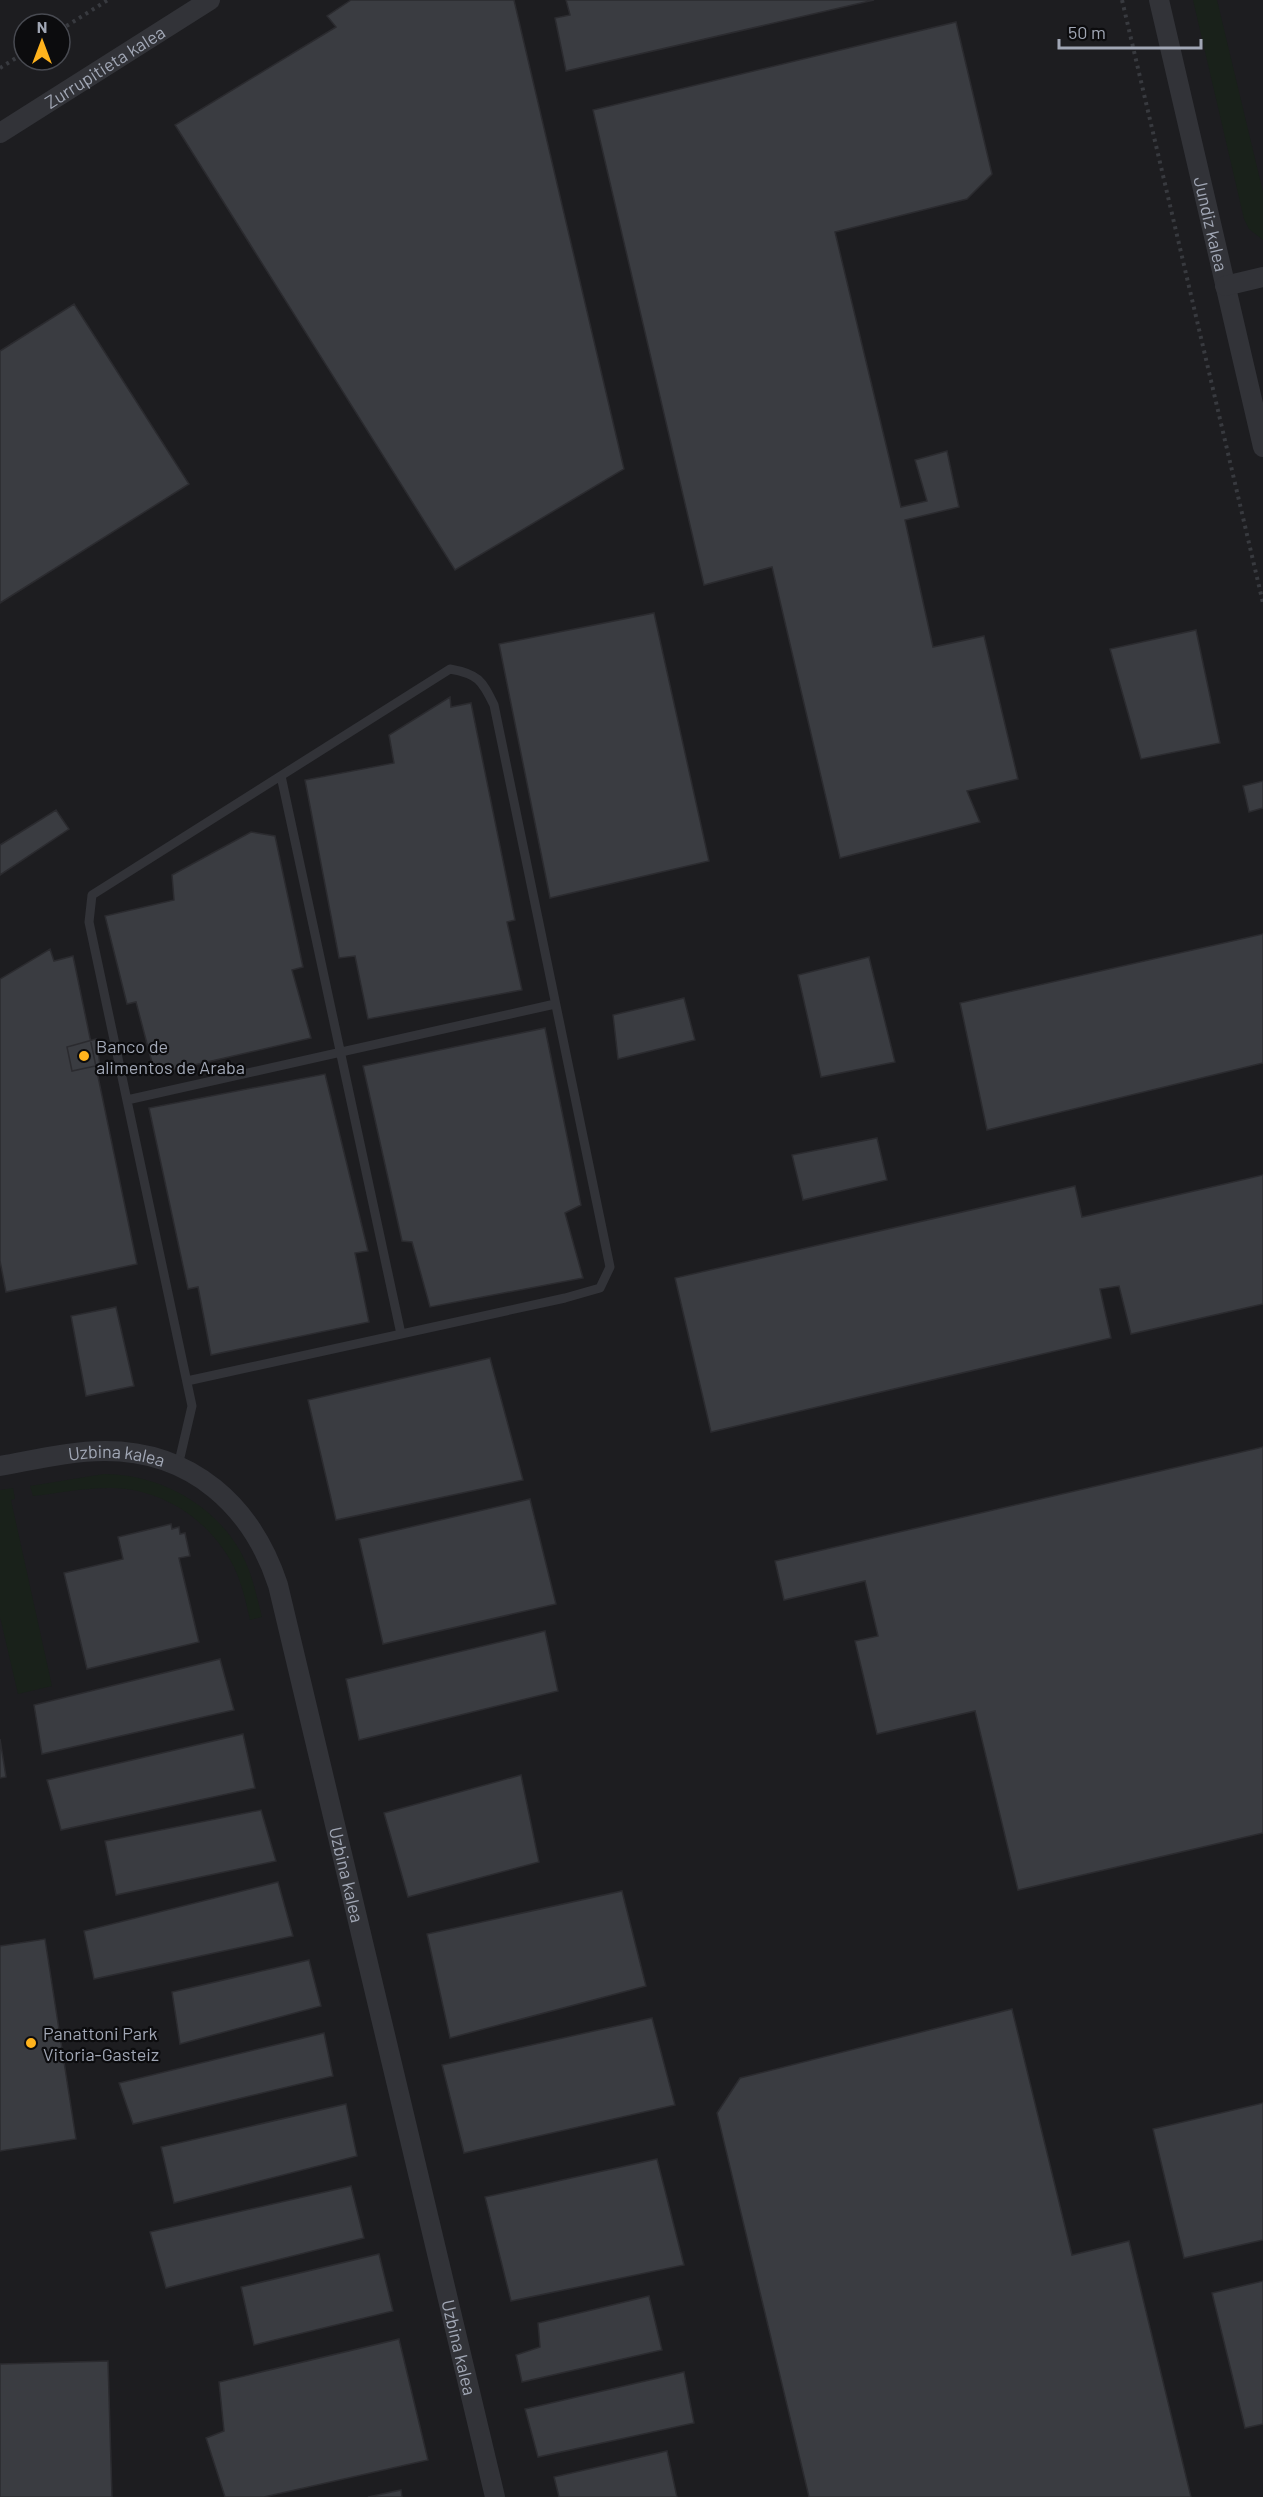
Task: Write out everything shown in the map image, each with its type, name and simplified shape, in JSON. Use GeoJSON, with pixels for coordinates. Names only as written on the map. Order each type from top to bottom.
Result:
{"type":"FeatureCollection","features":[{"type":"Feature","properties":{"kind":"street","name":"Zurrupitieta kalea"},"geometry":{"type":"LineString","coordinates":[[0,133],[210,0]]}},
{"type":"Feature","properties":{"kind":"street","name":"Jundiz kalea"},"geometry":{"type":"LineString","coordinates":[[1159,0],[1263,447]]}},
{"type":"Feature","properties":{"kind":"street"},"geometry":{"type":"LineString","coordinates":[[1225,286],[1263,277]]}},
{"type":"Feature","properties":{"kind":"street","name":"Uzbina kalea"},"geometry":{"type":"LineString","coordinates":[[0,1466],[104,1451],[129,1453],[178,1466],[204,1480],[227,1498],[258,1536],[270,1559],[495,2497]]}},
{"type":"Feature","properties":{"kind":"lane"},"geometry":{"type":"LineString","coordinates":[[178,1466],[192,1406],[89,922],[92,895],[450,669],[470,673],[484,684],[494,705],[610,1267],[600,1288],[565,1298],[187,1381]]}},
{"type":"Feature","properties":{"kind":"lane"},"geometry":{"type":"LineString","coordinates":[[281,776],[401,1334]]}},
{"type":"Feature","properties":{"kind":"lane"},"geometry":{"type":"LineString","coordinates":[[127,1100],[555,1004]]}},
{"type":"Feature","properties":{"kind":"path"},"geometry":{"type":"LineString","coordinates":[[72,22],[108,0]]}},
{"type":"Feature","properties":{"kind":"path"},"geometry":{"type":"LineString","coordinates":[[1122,0],[1263,603]]}},
{"type":"Feature","properties":{"kind":"shaded area"},"geometry":{"type":"Polygon","coordinates":[[[0,0],[1263,0],[1263,2497],[0,2497],[0,0]]]}},
{"type":"Feature","properties":{"kind":"shaded area"},"geometry":{"type":"Polygon","coordinates":[[[1193,0],[1217,0],[1263,192],[1263,240],[1249,229],[1244,219],[1193,0]]]}},
{"type":"Feature","properties":{"kind":"shaded area"},"geometry":{"type":"Polygon","coordinates":[[[104,1474],[147,1480],[188,1498],[206,1511],[222,1526],[246,1563],[262,1617],[250,1620],[242,1586],[234,1567],[213,1536],[185,1511],[169,1502],[133,1490],[84,1489],[33,1496],[30,1486],[104,1474]]]}},
{"type":"Feature","properties":{"kind":"shaded area"},"geometry":{"type":"Polygon","coordinates":[[[13,1488],[15,1499],[11,1500],[52,1686],[18,1694],[0,1617],[0,1490],[13,1488]]]}},
{"type":"Feature","properties":{"kind":"building"},"geometry":{"type":"Polygon","coordinates":[[[351,0],[514,0],[624,469],[455,570],[175,125],[336,27],[327,16],[351,0]]]}},
{"type":"Feature","properties":{"kind":"building"},"geometry":{"type":"Polygon","coordinates":[[[566,0],[874,0],[566,71],[555,18],[570,15],[566,0]]]}},
{"type":"Feature","properties":{"kind":"building"},"geometry":{"type":"Polygon","coordinates":[[[956,22],[992,174],[967,199],[835,232],[901,507],[927,501],[915,460],[947,451],[959,507],[905,520],[933,647],[984,636],[1018,779],[967,791],[980,822],[840,858],[772,567],[704,585],[593,110],[956,22]]]}},
{"type":"Feature","properties":{"kind":"building"},"geometry":{"type":"Polygon","coordinates":[[[74,304],[189,484],[0,603],[0,351],[74,304]]]}},
{"type":"Feature","properties":{"kind":"building"},"geometry":{"type":"Polygon","coordinates":[[[654,613],[709,861],[550,898],[499,644],[654,613]]]}},
{"type":"Feature","properties":{"kind":"building"},"geometry":{"type":"Polygon","coordinates":[[[1196,630],[1220,743],[1141,759],[1110,649],[1196,630]]]}},
{"type":"Feature","properties":{"kind":"building"},"geometry":{"type":"Polygon","coordinates":[[[450,697],[451,707],[471,703],[515,920],[507,922],[522,990],[368,1019],[355,956],[339,958],[305,780],[394,763],[389,735],[450,697]]]}},
{"type":"Feature","properties":{"kind":"building"},"geometry":{"type":"Polygon","coordinates":[[[1263,781],[1263,808],[1249,812],[1243,786],[1263,781]]]}},
{"type":"Feature","properties":{"kind":"building"},"geometry":{"type":"Polygon","coordinates":[[[56,810],[69,829],[0,875],[0,845],[56,810]]]}},
{"type":"Feature","properties":{"kind":"building"},"geometry":{"type":"Polygon","coordinates":[[[251,832],[275,836],[303,967],[292,970],[311,1038],[155,1074],[136,1002],[127,1004],[105,916],[174,900],[172,875],[251,832]]]}},
{"type":"Feature","properties":{"kind":"building"},"geometry":{"type":"Polygon","coordinates":[[[1263,934],[1263,1063],[987,1130],[960,1003],[1263,934]]]}},
{"type":"Feature","properties":{"kind":"building"},"geometry":{"type":"Polygon","coordinates":[[[50,949],[54,961],[73,956],[137,1264],[6,1292],[0,1261],[0,979],[50,949]]]}},
{"type":"Feature","properties":{"kind":"building"},"geometry":{"type":"Polygon","coordinates":[[[869,957],[895,1062],[821,1077],[798,975],[869,957]]]}},
{"type":"Feature","properties":{"kind":"building"},"geometry":{"type":"Polygon","coordinates":[[[684,998],[695,1040],[618,1059],[613,1015],[684,998]]]}},
{"type":"Feature","properties":{"kind":"building"},"geometry":{"type":"Polygon","coordinates":[[[545,1028],[581,1205],[565,1213],[583,1278],[430,1307],[412,1242],[402,1241],[363,1066],[545,1028]]]}},
{"type":"Feature","properties":{"kind":"building","name":"Banco de alimentos de Araba"},"geometry":{"type":"Polygon","coordinates":[[[96,1039],[100,1065],[72,1071],[67,1047],[96,1039]]]}},
{"type":"Feature","properties":{"kind":"building"},"geometry":{"type":"Polygon","coordinates":[[[325,1074],[368,1251],[355,1253],[369,1322],[211,1355],[198,1287],[188,1289],[149,1108],[325,1074]]]}},
{"type":"Feature","properties":{"kind":"building"},"geometry":{"type":"Polygon","coordinates":[[[877,1138],[887,1180],[803,1200],[792,1155],[877,1138]]]}},
{"type":"Feature","properties":{"kind":"building"},"geometry":{"type":"Polygon","coordinates":[[[1263,1175],[1263,1304],[1131,1334],[1119,1286],[1100,1289],[1111,1338],[711,1432],[675,1278],[1075,1186],[1082,1217],[1263,1175]]]}},
{"type":"Feature","properties":{"kind":"building"},"geometry":{"type":"Polygon","coordinates":[[[116,1307],[134,1386],[86,1396],[71,1316],[116,1307]]]}},
{"type":"Feature","properties":{"kind":"building"},"geometry":{"type":"Polygon","coordinates":[[[490,1358],[523,1480],[336,1520],[308,1400],[490,1358]]]}},
{"type":"Feature","properties":{"kind":"building"},"geometry":{"type":"Polygon","coordinates":[[[1263,1447],[1263,1833],[1018,1890],[975,1711],[877,1734],[855,1641],[878,1636],[865,1581],[784,1600],[775,1561],[1263,1447]]]}},
{"type":"Feature","properties":{"kind":"building"},"geometry":{"type":"Polygon","coordinates":[[[530,1499],[556,1604],[383,1644],[359,1539],[530,1499]]]}},
{"type":"Feature","properties":{"kind":"building"},"geometry":{"type":"Polygon","coordinates":[[[171,1524],[172,1529],[179,1527],[180,1534],[185,1533],[190,1556],[179,1558],[199,1642],[87,1669],[64,1573],[123,1559],[118,1537],[171,1524]]]}},
{"type":"Feature","properties":{"kind":"building"},"geometry":{"type":"Polygon","coordinates":[[[545,1631],[558,1691],[359,1740],[346,1679],[545,1631]]]}},
{"type":"Feature","properties":{"kind":"building"},"geometry":{"type":"Polygon","coordinates":[[[220,1659],[234,1710],[42,1754],[34,1705],[220,1659]]]}},
{"type":"Feature","properties":{"kind":"building"},"geometry":{"type":"Polygon","coordinates":[[[243,1734],[255,1788],[61,1830],[47,1780],[243,1734]]]}},
{"type":"Feature","properties":{"kind":"building"},"geometry":{"type":"Polygon","coordinates":[[[0,1739],[6,1777],[0,1778],[0,1739]]]}},
{"type":"Feature","properties":{"kind":"building"},"geometry":{"type":"Polygon","coordinates":[[[521,1775],[539,1862],[408,1897],[384,1813],[521,1775]]]}},
{"type":"Feature","properties":{"kind":"building"},"geometry":{"type":"Polygon","coordinates":[[[261,1810],[276,1861],[116,1895],[105,1841],[261,1810]]]}},
{"type":"Feature","properties":{"kind":"building"},"geometry":{"type":"Polygon","coordinates":[[[278,1882],[293,1936],[94,1979],[84,1931],[278,1882]]]}},
{"type":"Feature","properties":{"kind":"building"},"geometry":{"type":"Polygon","coordinates":[[[622,1891],[646,1986],[450,2038],[427,1934],[622,1891]]]}},
{"type":"Feature","properties":{"kind":"building","name":"Panattoni Park Vitoria-Gasteiz"},"geometry":{"type":"Polygon","coordinates":[[[45,1939],[76,2139],[0,2151],[0,1946],[45,1939]]]}},
{"type":"Feature","properties":{"kind":"building"},"geometry":{"type":"Polygon","coordinates":[[[309,1960],[321,2006],[180,2044],[172,1992],[309,1960]]]}},
{"type":"Feature","properties":{"kind":"building"},"geometry":{"type":"Polygon","coordinates":[[[1012,2009],[1072,2255],[1129,2241],[1191,2497],[809,2497],[717,2113],[740,2078],[1012,2009]]]}},
{"type":"Feature","properties":{"kind":"building"},"geometry":{"type":"Polygon","coordinates":[[[652,2018],[675,2105],[464,2153],[442,2065],[652,2018]]]}},
{"type":"Feature","properties":{"kind":"building"},"geometry":{"type":"Polygon","coordinates":[[[324,2033],[333,2076],[133,2124],[119,2083],[324,2033]]]}},
{"type":"Feature","properties":{"kind":"building"},"geometry":{"type":"Polygon","coordinates":[[[1263,2103],[1263,2240],[1184,2258],[1153,2129],[1263,2103]]]}},
{"type":"Feature","properties":{"kind":"building"},"geometry":{"type":"Polygon","coordinates":[[[346,2104],[357,2156],[174,2203],[161,2147],[346,2104]]]}},
{"type":"Feature","properties":{"kind":"building"},"geometry":{"type":"Polygon","coordinates":[[[657,2159],[684,2265],[511,2301],[485,2197],[657,2159]]]}},
{"type":"Feature","properties":{"kind":"building"},"geometry":{"type":"Polygon","coordinates":[[[351,2186],[364,2238],[166,2288],[150,2232],[351,2186]]]}},
{"type":"Feature","properties":{"kind":"building"},"geometry":{"type":"Polygon","coordinates":[[[379,2254],[393,2311],[254,2345],[241,2287],[379,2254]]]}},
{"type":"Feature","properties":{"kind":"building"},"geometry":{"type":"Polygon","coordinates":[[[1263,2281],[1263,2424],[1245,2428],[1212,2293],[1263,2281]]]}},
{"type":"Feature","properties":{"kind":"building"},"geometry":{"type":"Polygon","coordinates":[[[649,2296],[662,2350],[522,2382],[516,2355],[540,2347],[538,2323],[649,2296]]]}},
{"type":"Feature","properties":{"kind":"building"},"geometry":{"type":"Polygon","coordinates":[[[399,2339],[428,2460],[264,2497],[225,2497],[206,2438],[224,2431],[219,2382],[399,2339]]]}},
{"type":"Feature","properties":{"kind":"building"},"geometry":{"type":"Polygon","coordinates":[[[108,2361],[112,2497],[0,2497],[0,2364],[108,2361]]]}},
{"type":"Feature","properties":{"kind":"building"},"geometry":{"type":"Polygon","coordinates":[[[684,2372],[694,2423],[538,2457],[525,2409],[684,2372]]]}},
{"type":"Feature","properties":{"kind":"building"},"geometry":{"type":"Polygon","coordinates":[[[667,2451],[677,2497],[559,2497],[554,2477],[667,2451]]]}},
{"type":"Feature","properties":{"kind":"building"},"geometry":{"type":"Polygon","coordinates":[[[401,2490],[402,2497],[368,2497],[401,2490]]]}},
{"type":"Feature","properties":{"kind":"place","name":"Banco de alimentos de Araba"},"geometry":{"type":"Point","coordinates":[84,1056]}},
{"type":"Feature","properties":{"kind":"place","name":"Panattoni Park Vitoria-Gasteiz"},"geometry":{"type":"Point","coordinates":[31,2043]}}]}
